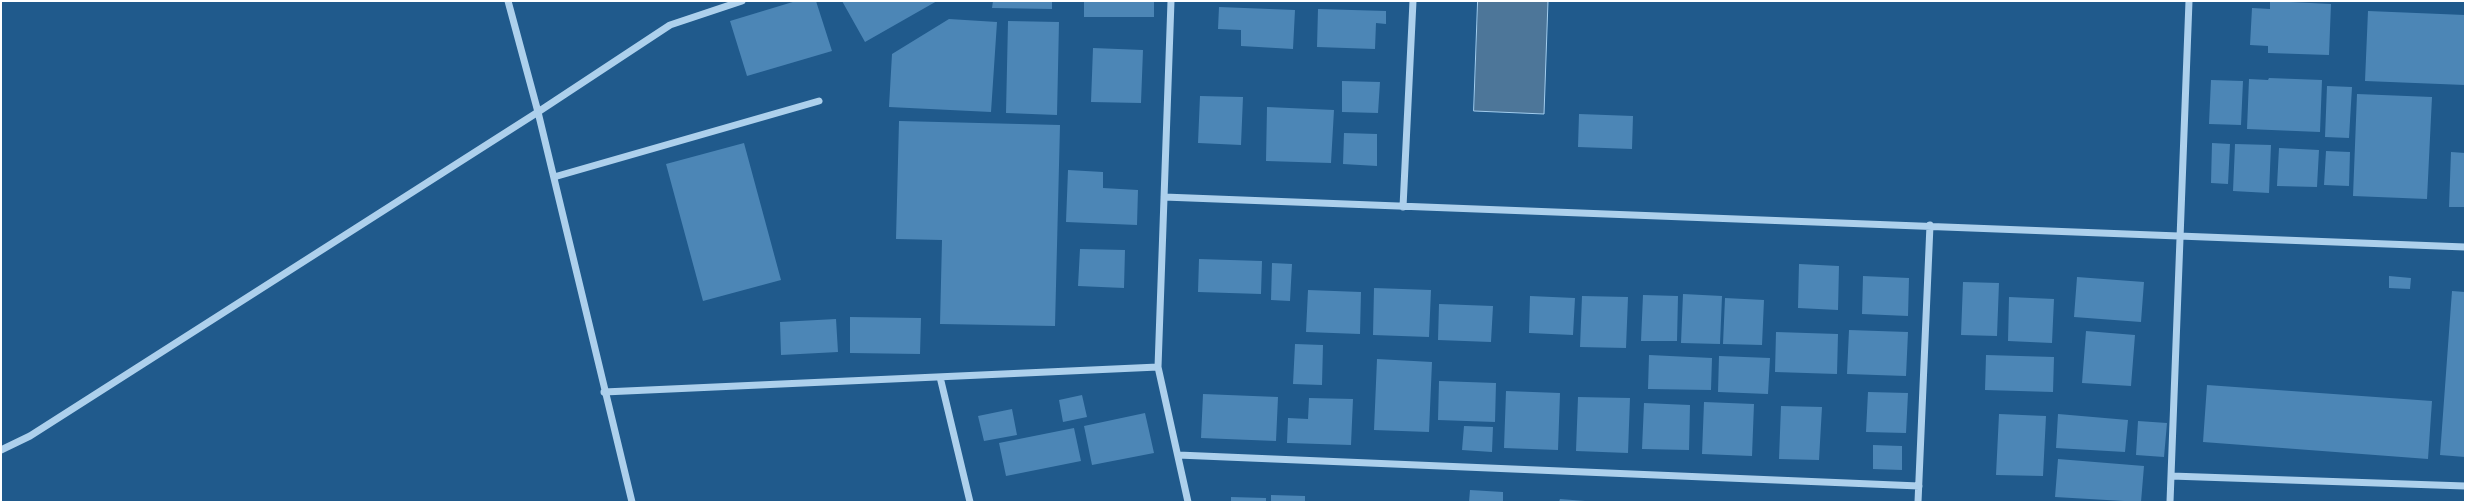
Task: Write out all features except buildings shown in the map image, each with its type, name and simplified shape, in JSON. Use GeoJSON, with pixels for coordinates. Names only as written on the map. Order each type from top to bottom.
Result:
{"type":"FeatureCollection","features":[{"type":"Feature","properties":{"kind":"street"},"geometry":{"type":"LineString","coordinates":[[508,1],[538,112],[604,392],[632,502]]}},
{"type":"Feature","properties":{"kind":"street"},"geometry":{"type":"LineString","coordinates":[[1,450],[30,436],[538,112],[670,25],[742,1]]}},
{"type":"Feature","properties":{"kind":"street"},"geometry":{"type":"LineString","coordinates":[[1171,1],[1158,367],[1188,502]]}},
{"type":"Feature","properties":{"kind":"street"},"geometry":{"type":"LineString","coordinates":[[1403,208],[1413,1]]}},
{"type":"Feature","properties":{"kind":"street"},"geometry":{"type":"LineString","coordinates":[[2170,502],[2190,1]]}},
{"type":"Feature","properties":{"kind":"street"},"geometry":{"type":"LineString","coordinates":[[554,177],[819,101]]}},
{"type":"Feature","properties":{"kind":"street"},"geometry":{"type":"LineString","coordinates":[[1164,197],[1403,208],[1930,225],[2465,247]]}},
{"type":"Feature","properties":{"kind":"street"},"geometry":{"type":"LineString","coordinates":[[1918,502],[1930,225]]}},
{"type":"Feature","properties":{"kind":"street"},"geometry":{"type":"LineString","coordinates":[[604,392],[1158,367]]}},
{"type":"Feature","properties":{"kind":"street"},"geometry":{"type":"LineString","coordinates":[[940,377],[970,502]]}},
{"type":"Feature","properties":{"kind":"street"},"geometry":{"type":"LineString","coordinates":[[1178,455],[1919,486]]}},
{"type":"Feature","properties":{"kind":"street"},"geometry":{"type":"LineString","coordinates":[[2171,476],[2465,486]]}},
{"type":"Feature","properties":{"kind":"water"},"geometry":{"type":"Polygon","coordinates":[[[1478,1],[1548,1],[1544,114],[1474,111],[1478,1]]]}}]}
